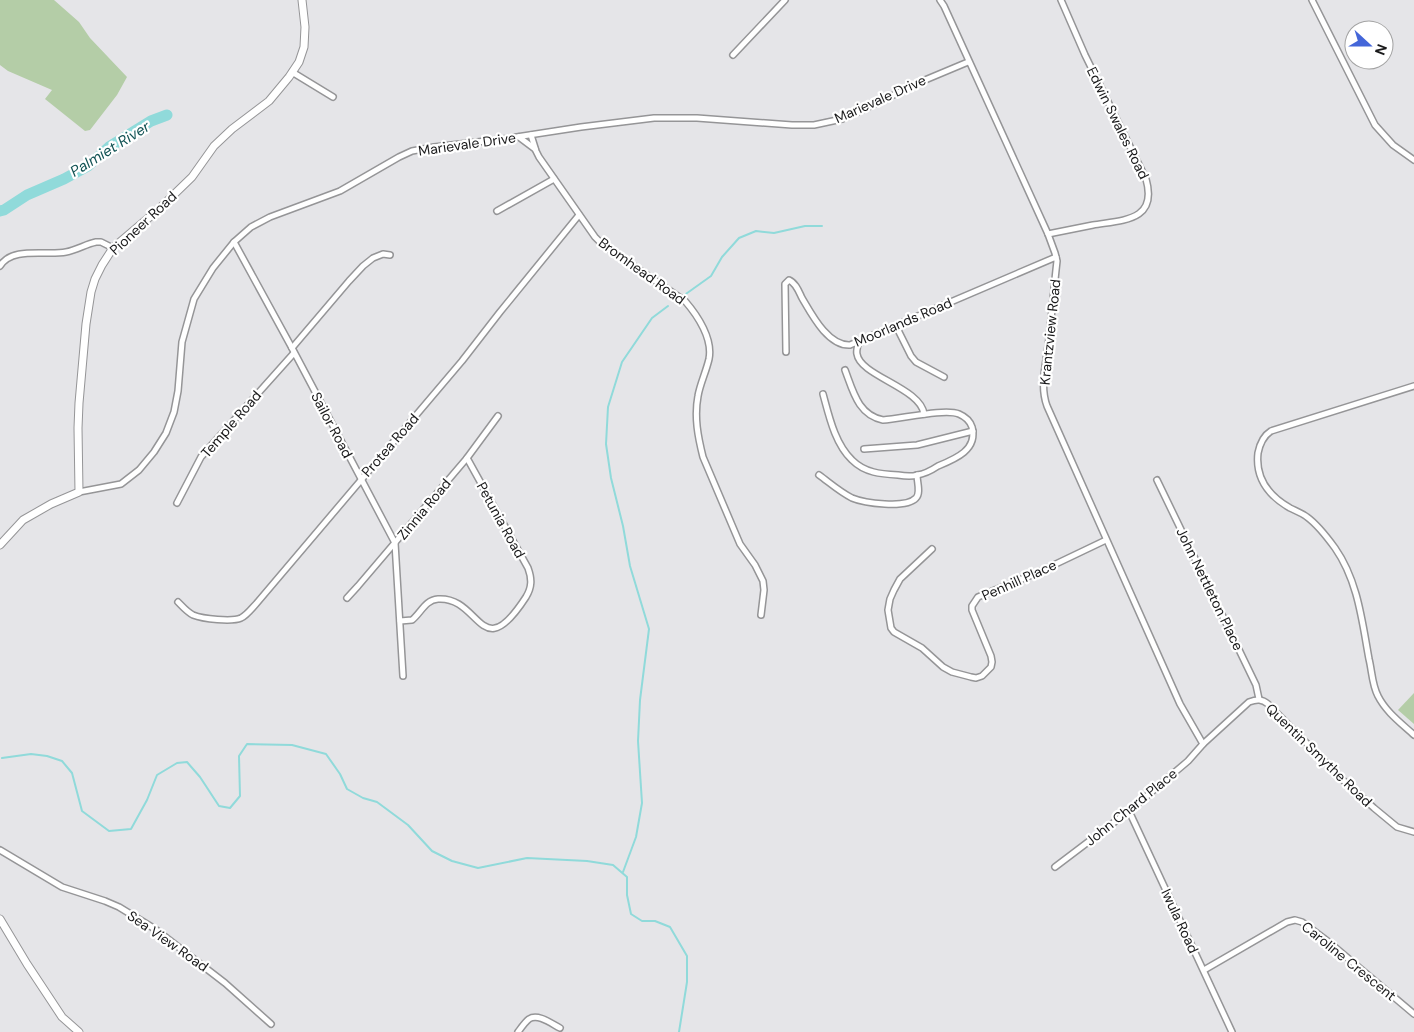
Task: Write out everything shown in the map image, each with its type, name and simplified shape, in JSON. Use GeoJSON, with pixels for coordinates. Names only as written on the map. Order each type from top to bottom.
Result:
{"type":"FeatureCollection","features":[{"type":"Feature","properties":{"kind":"main road","name":"Pioneer Road"},"geometry":{"type":"LineString","coordinates":[[79,492],[79,403],[88,308],[102,265],[113,248],[159,209],[192,177],[214,146],[232,129],[269,101],[292,72],[299,62],[304,48],[305,27],[302,0]]}},
{"type":"Feature","properties":{"kind":"main road"},"geometry":{"type":"LineString","coordinates":[[0,544],[23,520],[51,504],[79,492]]}},
{"type":"Feature","properties":{"kind":"main road"},"geometry":{"type":"LineString","coordinates":[[0,919],[62,1017],[79,1032]]}},
{"type":"Feature","properties":{"kind":"street"},"geometry":{"type":"LineString","coordinates":[[733,55],[785,0]]}},
{"type":"Feature","properties":{"kind":"street","name":"Krantzview Road"},"geometry":{"type":"LineString","coordinates":[[940,0],[1048,234],[1056,256],[1057,261],[1043,382],[1045,400],[1180,704],[1203,744]]}},
{"type":"Feature","properties":{"kind":"street","name":"Edwin Swales Road"},"geometry":{"type":"LineString","coordinates":[[1048,234],[1131,219],[1143,210],[1148,195],[1146,179],[1085,55],[1061,0]]}},
{"type":"Feature","properties":{"kind":"street"},"geometry":{"type":"LineString","coordinates":[[1312,0],[1375,125],[1393,145],[1414,160]]}},
{"type":"Feature","properties":{"kind":"street","name":"Marievale Drive"},"geometry":{"type":"LineString","coordinates":[[79,492],[120,484],[149,460],[160,444],[174,412],[178,391],[182,342],[190,308],[200,288],[225,252],[244,233],[259,222],[335,193],[412,151],[654,118],[697,118],[814,125],[858,112],[968,62]]}},
{"type":"Feature","properties":{"kind":"street"},"geometry":{"type":"LineString","coordinates":[[292,72],[333,96]]}},
{"type":"Feature","properties":{"kind":"street","name":"Bromhead Road"},"geometry":{"type":"LineString","coordinates":[[531,135],[535,149],[595,237],[602,244],[685,301],[703,328],[710,349],[696,409],[699,442],[703,457],[740,544],[755,565],[763,581],[764,590],[761,615]]}},
{"type":"Feature","properties":{"kind":"street"},"geometry":{"type":"LineString","coordinates":[[519,137],[535,149]]}},
{"type":"Feature","properties":{"kind":"street"},"geometry":{"type":"LineString","coordinates":[[497,211],[554,179]]}},
{"type":"Feature","properties":{"kind":"street","name":"Protea Road"},"geometry":{"type":"LineString","coordinates":[[178,602],[184,609],[199,616],[227,619],[243,617],[462,361],[579,215]]}},
{"type":"Feature","properties":{"kind":"street"},"geometry":{"type":"LineString","coordinates":[[0,266],[11,256],[36,253],[64,253],[96,242],[102,242],[113,248]]}},
{"type":"Feature","properties":{"kind":"street","name":"Sailor Road"},"geometry":{"type":"LineString","coordinates":[[234,242],[395,543],[403,676]]}},
{"type":"Feature","properties":{"kind":"street"},"geometry":{"type":"LineString","coordinates":[[225,252],[234,252],[242,255]]}},
{"type":"Feature","properties":{"kind":"street","name":"Temple Road"},"geometry":{"type":"LineString","coordinates":[[177,503],[201,457],[293,350],[349,281],[373,258],[383,254],[390,255]]}},
{"type":"Feature","properties":{"kind":"street","name":"Moorlands Road"},"geometry":{"type":"LineString","coordinates":[[786,352],[786,281],[789,280],[794,283],[810,312],[832,340],[844,346],[858,343],[1056,256]]}},
{"type":"Feature","properties":{"kind":"street"},"geometry":{"type":"LineString","coordinates":[[896,326],[916,362],[944,377]]}},
{"type":"Feature","properties":{"kind":"street"},"geometry":{"type":"LineString","coordinates":[[858,343],[857,353],[860,361],[875,373],[915,398],[922,406],[924,414]]}},
{"type":"Feature","properties":{"kind":"street"},"geometry":{"type":"LineString","coordinates":[[824,394],[831,424],[841,446],[852,461],[860,467],[878,474],[916,475],[956,458],[964,453],[972,442],[973,431],[971,423],[968,419],[956,413],[924,414],[883,420],[870,415],[860,406],[855,397],[845,370]]}},
{"type":"Feature","properties":{"kind":"street"},"geometry":{"type":"LineString","coordinates":[[1414,386],[1271,431],[1261,441],[1258,460],[1260,476],[1267,490],[1312,521],[1343,559],[1355,589],[1375,690],[1390,713],[1414,735]]}},
{"type":"Feature","properties":{"kind":"street","name":"Zinnia Road"},"geometry":{"type":"LineString","coordinates":[[346,598],[467,458],[498,416]]}},
{"type":"Feature","properties":{"kind":"street"},"geometry":{"type":"LineString","coordinates":[[864,449],[917,445],[973,431]]}},
{"type":"Feature","properties":{"kind":"street","name":"Petunia Road"},"geometry":{"type":"LineString","coordinates":[[400,621],[412,620],[430,601],[444,599],[455,602],[463,607],[484,627],[498,628],[506,623],[517,610],[530,590],[532,582],[528,568],[467,458]]}},
{"type":"Feature","properties":{"kind":"street"},"geometry":{"type":"LineString","coordinates":[[820,475],[851,497],[864,502],[902,504],[916,499],[918,492],[916,475]]}},
{"type":"Feature","properties":{"kind":"street","name":"John Nettleton Place"},"geometry":{"type":"LineString","coordinates":[[1157,480],[1256,685],[1259,699]]}},
{"type":"Feature","properties":{"kind":"street","name":"Penhill Place"},"geometry":{"type":"LineString","coordinates":[[932,548],[900,579],[894,590],[888,610],[891,628],[894,632],[922,648],[947,670],[976,678],[987,672],[992,662],[972,610],[972,606],[978,597],[1038,572],[1106,540]]}},
{"type":"Feature","properties":{"kind":"street","name":"Quentin Smythe Road"},"geometry":{"type":"LineString","coordinates":[[1203,744],[1249,702],[1259,699],[1263,700],[1344,781],[1374,808],[1398,827],[1414,832]]}},
{"type":"Feature","properties":{"kind":"street","name":"John Chard Place"},"geometry":{"type":"LineString","coordinates":[[1055,867],[1129,811],[1188,761],[1203,744]]}},
{"type":"Feature","properties":{"kind":"street","name":"Iwula Road"},"geometry":{"type":"LineString","coordinates":[[1129,811],[1232,1032]]}},
{"type":"Feature","properties":{"kind":"street","name":"Sea View Road"},"geometry":{"type":"LineString","coordinates":[[0,850],[62,887],[105,901],[155,928],[225,983],[271,1024]]}},
{"type":"Feature","properties":{"kind":"street","name":"Caroline Crescent"},"geometry":{"type":"LineString","coordinates":[[1204,970],[1289,921],[1296,920],[1302,922],[1330,943],[1414,1014]]}},
{"type":"Feature","properties":{"kind":"street"},"geometry":{"type":"LineString","coordinates":[[518,1032],[529,1019],[534,1017],[560,1028]]}},
{"type":"Feature","properties":{"kind":"green space"},"geometry":{"type":"Polygon","coordinates":[[[0,0],[54,0],[79,22],[90,38],[127,77],[117,95],[90,130],[85,131],[45,99],[52,90],[8,71],[0,65],[0,0]]]}},
{"type":"Feature","properties":{"kind":"green space"},"geometry":{"type":"Polygon","coordinates":[[[1414,693],[1414,724],[1398,710],[1414,693]]]}},
{"type":"Feature","properties":{"kind":"waterway","name":"Palmiet River"},"geometry":{"type":"LineString","coordinates":[[0,211],[27,195],[88,166],[109,147],[151,121],[167,115]]}},
{"type":"Feature","properties":{"kind":"waterway"},"geometry":{"type":"LineString","coordinates":[[683,296],[711,276],[722,257],[739,238],[756,231],[774,233],[805,226],[822,226]]}},
{"type":"Feature","properties":{"kind":"waterway"},"geometry":{"type":"LineString","coordinates":[[623,872],[636,837],[642,803],[638,741],[640,700],[649,629],[630,566],[623,526],[611,478],[606,444],[608,407],[622,362],[652,318],[668,306]]}},
{"type":"Feature","properties":{"kind":"waterway"},"geometry":{"type":"LineString","coordinates":[[2,758],[31,754],[47,756],[62,761],[72,773],[82,811],[109,831],[131,829],[147,800],[157,775],[177,763],[187,762],[200,777],[219,806],[230,808],[240,796],[239,756],[247,744],[292,745],[326,754],[340,774],[347,789],[363,798],[377,802],[408,825],[432,851],[452,861],[478,868],[527,858],[587,861],[613,865],[627,877],[627,895],[631,914],[642,921],[655,921],[670,927],[687,956],[687,982],[679,1032]]}}]}
